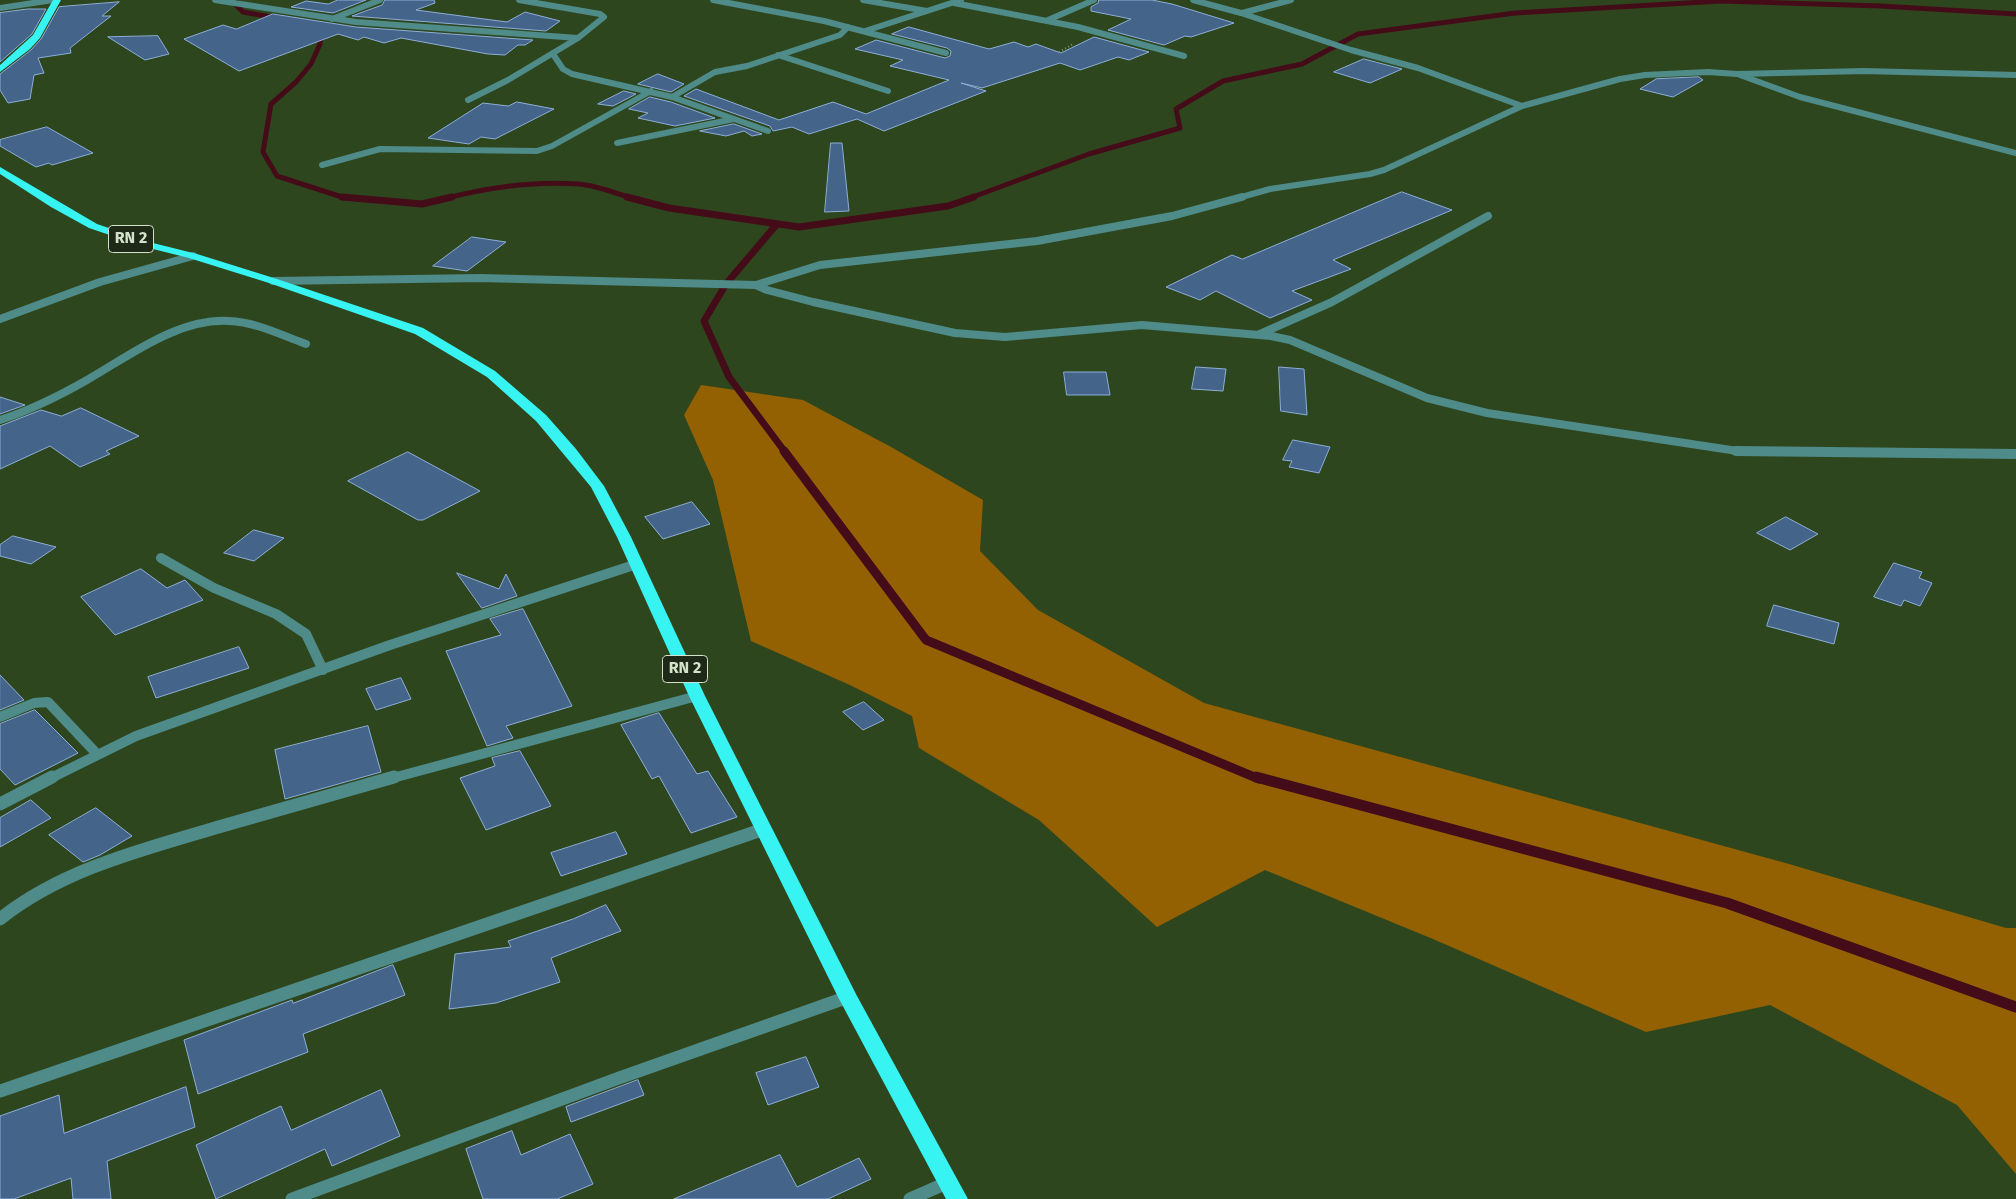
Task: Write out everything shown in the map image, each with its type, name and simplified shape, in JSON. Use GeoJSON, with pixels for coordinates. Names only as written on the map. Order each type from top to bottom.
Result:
{"type":"FeatureCollection","features":[{"type":"Feature","properties":{"kind":"highway"},"geometry":{"type":"LineString","coordinates":[[0,68],[27,47],[37,36],[57,0]]}},
{"type":"Feature","properties":{"kind":"highway","name":"RN 2"},"geometry":{"type":"LineString","coordinates":[[0,170],[55,205],[93,226],[149,245],[193,256],[274,281],[418,331],[455,351],[491,374],[541,418],[571,452],[597,486],[637,564],[697,696],[848,998],[957,1199]]}},
{"type":"Feature","properties":{"kind":"street"},"geometry":{"type":"LineString","coordinates":[[0,8],[53,0]]}},
{"type":"Feature","properties":{"kind":"street"},"geometry":{"type":"LineString","coordinates":[[215,0],[331,20],[578,38]]}},
{"type":"Feature","properties":{"kind":"street"},"geometry":{"type":"LineString","coordinates":[[331,20],[380,0]]}},
{"type":"Feature","properties":{"kind":"street"},"geometry":{"type":"LineString","coordinates":[[468,100],[553,54],[578,38],[604,17],[603,15],[540,2],[519,0]]}},
{"type":"Feature","properties":{"kind":"street"},"geometry":{"type":"LineString","coordinates":[[713,0],[722,0],[848,27],[946,53]]}},
{"type":"Feature","properties":{"kind":"street"},"geometry":{"type":"LineString","coordinates":[[863,0],[930,11]]}},
{"type":"Feature","properties":{"kind":"street"},"geometry":{"type":"LineString","coordinates":[[863,31],[962,0]]}},
{"type":"Feature","properties":{"kind":"street"},"geometry":{"type":"LineString","coordinates":[[1048,20],[1094,0]]}},
{"type":"Feature","properties":{"kind":"street"},"geometry":{"type":"LineString","coordinates":[[1193,0],[1241,13],[1318,40],[1418,68],[1522,106]]}},
{"type":"Feature","properties":{"kind":"street"},"geometry":{"type":"LineString","coordinates":[[1241,13],[1291,0]]}},
{"type":"Feature","properties":{"kind":"street"},"geometry":{"type":"LineString","coordinates":[[954,3],[1048,20],[1117,36],[1184,56]]}},
{"type":"Feature","properties":{"kind":"street"},"geometry":{"type":"LineString","coordinates":[[672,97],[715,72],[747,66],[840,35],[848,27]]}},
{"type":"Feature","properties":{"kind":"street"},"geometry":{"type":"LineString","coordinates":[[553,54],[563,69],[572,74],[672,97],[768,131]]}},
{"type":"Feature","properties":{"kind":"street"},"geometry":{"type":"LineString","coordinates":[[778,55],[888,91]]}},
{"type":"Feature","properties":{"kind":"street"},"geometry":{"type":"LineString","coordinates":[[274,281],[470,278],[756,285],[820,265],[1044,240],[1172,216],[1270,190],[1370,174],[1384,170],[1522,106],[1628,78],[1688,72],[1737,74],[1864,71],[2016,75]]}},
{"type":"Feature","properties":{"kind":"street"},"geometry":{"type":"LineString","coordinates":[[1737,74],[1800,97],[2016,153]]}},
{"type":"Feature","properties":{"kind":"street"},"geometry":{"type":"LineString","coordinates":[[322,165],[387,148],[537,151],[552,146],[651,91]]}},
{"type":"Feature","properties":{"kind":"street"},"geometry":{"type":"LineString","coordinates":[[617,143],[734,119]]}},
{"type":"Feature","properties":{"kind":"street"},"geometry":{"type":"LineString","coordinates":[[1259,334],[1332,302],[1488,216]]}},
{"type":"Feature","properties":{"kind":"street"},"geometry":{"type":"LineString","coordinates":[[0,319],[100,282],[193,256]]}},
{"type":"Feature","properties":{"kind":"street"},"geometry":{"type":"LineString","coordinates":[[756,285],[767,290],[813,302],[977,336],[1013,336],[1142,325],[1259,334],[1290,340],[1427,398],[1487,413],[1746,452],[2016,454]]}},
{"type":"Feature","properties":{"kind":"street"},"geometry":{"type":"LineString","coordinates":[[0,420],[51,398],[168,336],[203,323],[229,320],[254,325],[306,344]]}},
{"type":"Feature","properties":{"kind":"street"},"geometry":{"type":"LineString","coordinates":[[161,558],[214,588],[276,614],[306,634],[324,670]]}},
{"type":"Feature","properties":{"kind":"street"},"geometry":{"type":"LineString","coordinates":[[0,804],[136,736],[425,633],[637,564]]}},
{"type":"Feature","properties":{"kind":"street"},"geometry":{"type":"LineString","coordinates":[[0,919],[15,906],[77,873],[154,846],[325,796],[697,696]]}},
{"type":"Feature","properties":{"kind":"street"},"geometry":{"type":"LineString","coordinates":[[0,718],[34,703],[48,702],[97,754]]}},
{"type":"Feature","properties":{"kind":"street"},"geometry":{"type":"LineString","coordinates":[[0,1091],[764,829]]}},
{"type":"Feature","properties":{"kind":"street"},"geometry":{"type":"LineString","coordinates":[[292,1199],[619,1078],[848,998]]}},
{"type":"Feature","properties":{"kind":"street"},"geometry":{"type":"LineString","coordinates":[[910,1199],[949,1182]]}},
{"type":"Feature","properties":{"kind":"shaded area"},"geometry":{"type":"Polygon","coordinates":[[[701,385],[803,400],[891,447],[983,500],[980,551],[1038,610],[1204,703],[1789,864],[2006,928],[2016,928],[2016,1174],[1957,1105],[1770,1005],[1646,1032],[1433,939],[1265,870],[1157,927],[1039,820],[919,748],[912,716],[852,686],[751,641],[713,480],[684,415],[701,385]]]}},
{"type":"Feature","properties":{"kind":"building"},"geometry":{"type":"Polygon","coordinates":[[[338,0],[366,0],[333,13],[291,7],[306,1],[328,4],[338,0]]]}},
{"type":"Feature","properties":{"kind":"building"},"geometry":{"type":"Polygon","coordinates":[[[385,0],[434,0],[435,3],[416,10],[507,22],[525,12],[560,21],[546,31],[352,16],[382,5],[385,0]]]}},
{"type":"Feature","properties":{"kind":"building"},"geometry":{"type":"Polygon","coordinates":[[[1099,0],[1152,0],[1172,4],[1234,23],[1191,37],[1185,36],[1164,45],[1108,30],[1131,19],[1091,11],[1091,7],[1098,3],[1099,0]]]}},
{"type":"Feature","properties":{"kind":"building"},"geometry":{"type":"Polygon","coordinates":[[[119,2],[102,16],[111,16],[70,48],[71,53],[38,58],[44,73],[34,75],[30,99],[8,103],[0,90],[0,74],[31,50],[41,39],[59,7],[119,2]]]}},
{"type":"Feature","properties":{"kind":"building"},"geometry":{"type":"Polygon","coordinates":[[[28,9],[46,9],[32,34],[0,62],[0,13],[28,9]]]}},
{"type":"Feature","properties":{"kind":"building"},"geometry":{"type":"Polygon","coordinates":[[[273,14],[356,27],[533,40],[525,45],[518,45],[505,55],[488,54],[401,38],[384,43],[364,37],[358,40],[338,34],[239,71],[184,39],[223,25],[236,29],[273,14]]]}},
{"type":"Feature","properties":{"kind":"building"},"geometry":{"type":"Polygon","coordinates":[[[909,27],[989,49],[1014,42],[1028,47],[1036,44],[1061,53],[1094,37],[1149,52],[1129,60],[1118,57],[1080,70],[1060,63],[982,88],[961,83],[986,91],[884,131],[857,119],[809,134],[792,127],[773,131],[770,126],[684,96],[696,89],[779,120],[833,102],[866,114],[949,80],[890,66],[903,60],[855,49],[876,40],[945,58],[950,56],[951,51],[947,48],[892,34],[909,27]]]}},
{"type":"Feature","properties":{"kind":"building"},"geometry":{"type":"Polygon","coordinates":[[[158,36],[169,54],[145,60],[108,37],[158,36]]]}},
{"type":"Feature","properties":{"kind":"building"},"geometry":{"type":"Polygon","coordinates":[[[1364,59],[1402,69],[1370,83],[1334,72],[1364,59]]]}},
{"type":"Feature","properties":{"kind":"building"},"geometry":{"type":"Polygon","coordinates":[[[658,74],[684,84],[671,92],[638,84],[658,74]]]}},
{"type":"Feature","properties":{"kind":"building"},"geometry":{"type":"Polygon","coordinates":[[[1699,77],[1703,80],[1673,97],[1640,89],[1656,79],[1699,77]]]}},
{"type":"Feature","properties":{"kind":"building"},"geometry":{"type":"Polygon","coordinates":[[[624,91],[636,94],[613,106],[598,104],[624,91]]]}},
{"type":"Feature","properties":{"kind":"building"},"geometry":{"type":"Polygon","coordinates":[[[650,97],[671,102],[715,118],[675,126],[638,118],[648,113],[629,109],[650,97]]]}},
{"type":"Feature","properties":{"kind":"building"},"geometry":{"type":"Polygon","coordinates":[[[517,102],[554,109],[495,139],[481,137],[469,144],[428,138],[483,103],[508,106],[517,102]]]}},
{"type":"Feature","properties":{"kind":"building"},"geometry":{"type":"Polygon","coordinates":[[[734,124],[762,134],[752,136],[744,131],[726,136],[700,131],[734,124]]]}},
{"type":"Feature","properties":{"kind":"building"},"geometry":{"type":"Polygon","coordinates":[[[47,127],[93,153],[52,165],[49,163],[36,167],[0,146],[0,140],[47,127]]]}},
{"type":"Feature","properties":{"kind":"building"},"geometry":{"type":"Polygon","coordinates":[[[831,143],[842,143],[849,211],[825,212],[831,143]]]}},
{"type":"Feature","properties":{"kind":"building"},"geometry":{"type":"Polygon","coordinates":[[[1402,192],[1452,210],[1333,260],[1351,269],[1292,291],[1312,300],[1270,318],[1216,291],[1200,300],[1166,287],[1232,255],[1242,259],[1402,192]]]}},
{"type":"Feature","properties":{"kind":"building"},"geometry":{"type":"Polygon","coordinates":[[[472,237],[506,242],[467,271],[433,266],[472,237]]]}},
{"type":"Feature","properties":{"kind":"building"},"geometry":{"type":"Polygon","coordinates":[[[1196,367],[1226,369],[1223,391],[1192,389],[1196,367]]]}},
{"type":"Feature","properties":{"kind":"building"},"geometry":{"type":"Polygon","coordinates":[[[1279,367],[1304,369],[1307,415],[1281,411],[1279,367]]]}},
{"type":"Feature","properties":{"kind":"building"},"geometry":{"type":"Polygon","coordinates":[[[1064,372],[1106,372],[1110,395],[1067,395],[1064,372]]]}},
{"type":"Feature","properties":{"kind":"building"},"geometry":{"type":"Polygon","coordinates":[[[0,397],[25,405],[0,414],[0,397]]]}},
{"type":"Feature","properties":{"kind":"building"},"geometry":{"type":"Polygon","coordinates":[[[81,408],[139,436],[106,451],[110,454],[80,467],[50,446],[0,469],[0,426],[41,410],[61,416],[81,408]]]}},
{"type":"Feature","properties":{"kind":"building"},"geometry":{"type":"Polygon","coordinates":[[[1293,440],[1330,447],[1319,473],[1289,467],[1292,461],[1283,460],[1293,440]]]}},
{"type":"Feature","properties":{"kind":"building"},"geometry":{"type":"Polygon","coordinates":[[[408,452],[480,491],[423,520],[418,520],[348,481],[408,452]]]}},
{"type":"Feature","properties":{"kind":"building"},"geometry":{"type":"Polygon","coordinates":[[[692,502],[710,524],[663,539],[645,517],[692,502]]]}},
{"type":"Feature","properties":{"kind":"building"},"geometry":{"type":"Polygon","coordinates":[[[1786,517],[1818,534],[1790,550],[1757,533],[1786,517]]]}},
{"type":"Feature","properties":{"kind":"building"},"geometry":{"type":"Polygon","coordinates":[[[254,530],[284,538],[254,561],[224,553],[254,530]]]}},
{"type":"Feature","properties":{"kind":"building"},"geometry":{"type":"Polygon","coordinates":[[[13,536],[56,547],[31,564],[0,556],[0,545],[13,536]]]}},
{"type":"Feature","properties":{"kind":"building"},"geometry":{"type":"Polygon","coordinates":[[[1894,563],[1922,572],[1919,578],[1932,583],[1920,606],[1904,600],[1901,606],[1874,597],[1894,563]]]}},
{"type":"Feature","properties":{"kind":"building"},"geometry":{"type":"Polygon","coordinates":[[[141,569],[167,588],[185,580],[203,600],[115,635],[81,597],[141,569]]]}},
{"type":"Feature","properties":{"kind":"building"},"geometry":{"type":"Polygon","coordinates":[[[457,573],[499,589],[506,574],[517,596],[482,608],[457,573]]]}},
{"type":"Feature","properties":{"kind":"building"},"geometry":{"type":"Polygon","coordinates":[[[1774,605],[1839,623],[1834,644],[1767,626],[1774,605]]]}},
{"type":"Feature","properties":{"kind":"building"},"geometry":{"type":"Polygon","coordinates":[[[523,609],[572,706],[506,726],[513,738],[487,746],[446,651],[501,635],[490,619],[523,609]]]}},
{"type":"Feature","properties":{"kind":"building"},"geometry":{"type":"Polygon","coordinates":[[[239,647],[249,668],[156,698],[148,677],[239,647]]]}},
{"type":"Feature","properties":{"kind":"building"},"geometry":{"type":"Polygon","coordinates":[[[0,675],[24,700],[0,710],[0,675]]]}},
{"type":"Feature","properties":{"kind":"building"},"geometry":{"type":"Polygon","coordinates":[[[401,678],[411,699],[376,710],[366,689],[401,678]]]}},
{"type":"Feature","properties":{"kind":"building"},"geometry":{"type":"Polygon","coordinates":[[[864,702],[884,720],[863,730],[843,712],[864,702]]]}},
{"type":"Feature","properties":{"kind":"building"},"geometry":{"type":"Polygon","coordinates":[[[35,710],[78,753],[15,785],[0,769],[0,724],[35,710]]]}},
{"type":"Feature","properties":{"kind":"building"},"geometry":{"type":"Polygon","coordinates":[[[659,713],[697,774],[708,771],[737,817],[691,833],[659,776],[652,779],[621,725],[659,713]]]}},
{"type":"Feature","properties":{"kind":"building"},"geometry":{"type":"Polygon","coordinates":[[[368,726],[381,772],[285,799],[275,750],[368,726]]]}},
{"type":"Feature","properties":{"kind":"building"},"geometry":{"type":"Polygon","coordinates":[[[520,751],[551,806],[486,830],[460,778],[495,766],[492,758],[520,751]]]}},
{"type":"Feature","properties":{"kind":"building"},"geometry":{"type":"Polygon","coordinates":[[[31,800],[51,818],[0,847],[0,818],[31,800]]]}},
{"type":"Feature","properties":{"kind":"building"},"geometry":{"type":"Polygon","coordinates":[[[96,808],[132,836],[100,855],[83,862],[49,835],[96,808]]]}},
{"type":"Feature","properties":{"kind":"building"},"geometry":{"type":"Polygon","coordinates":[[[616,832],[627,854],[561,876],[551,853],[616,832]]]}},
{"type":"Feature","properties":{"kind":"building"},"geometry":{"type":"Polygon","coordinates":[[[606,905],[621,931],[551,958],[560,982],[496,1003],[449,1009],[455,954],[511,947],[508,941],[573,919],[606,905]]]}},
{"type":"Feature","properties":{"kind":"building"},"geometry":{"type":"Polygon","coordinates":[[[393,965],[405,995],[303,1034],[308,1052],[198,1094],[184,1040],[292,1000],[293,1003],[393,965]]]}},
{"type":"Feature","properties":{"kind":"building"},"geometry":{"type":"Polygon","coordinates":[[[806,1057],[819,1087],[768,1105],[756,1073],[806,1057]]]}},
{"type":"Feature","properties":{"kind":"building"},"geometry":{"type":"Polygon","coordinates":[[[638,1080],[644,1095],[571,1122],[566,1107],[638,1080]]]}},
{"type":"Feature","properties":{"kind":"building"},"geometry":{"type":"Polygon","coordinates":[[[186,1087],[195,1127],[107,1161],[111,1199],[73,1199],[71,1178],[14,1199],[0,1199],[0,1116],[59,1095],[64,1133],[186,1087]]]}},
{"type":"Feature","properties":{"kind":"building"},"geometry":{"type":"Polygon","coordinates":[[[381,1090],[400,1136],[332,1166],[325,1149],[216,1199],[196,1145],[281,1106],[291,1130],[381,1090]]]}},
{"type":"Feature","properties":{"kind":"building"},"geometry":{"type":"Polygon","coordinates":[[[512,1131],[521,1155],[570,1134],[593,1184],[557,1199],[483,1199],[466,1149],[512,1131]]]}},
{"type":"Feature","properties":{"kind":"building"},"geometry":{"type":"Polygon","coordinates":[[[780,1155],[797,1187],[859,1158],[871,1179],[828,1199],[674,1199],[780,1155]]]}},
{"type":"Feature","properties":{"kind":"waterway"},"geometry":{"type":"LineString","coordinates":[[236,0],[234,3],[243,12],[277,18]]}},
{"type":"Feature","properties":{"kind":"waterway"},"geometry":{"type":"LineString","coordinates":[[970,198],[1089,154],[1180,128],[1176,109],[1223,81],[1302,64],[1358,34],[1515,13],[1721,1],[1881,6],[2016,14]]}},
{"type":"Feature","properties":{"kind":"waterway"},"geometry":{"type":"LineString","coordinates":[[319,31],[321,33],[320,44],[311,64],[296,82],[271,104],[263,152],[277,176],[345,198]]}},
{"type":"Feature","properties":{"kind":"waterway"},"geometry":{"type":"LineString","coordinates":[[447,198],[479,191],[545,183],[592,186],[631,198]]}},
{"type":"Feature","properties":{"kind":"waterway"},"geometry":{"type":"LineString","coordinates":[[342,197],[422,204],[452,197]]}},
{"type":"Feature","properties":{"kind":"waterway"},"geometry":{"type":"LineString","coordinates":[[627,197],[669,208],[799,227],[948,206],[974,197]]}},
{"type":"Feature","properties":{"kind":"waterway"},"geometry":{"type":"LineString","coordinates":[[777,224],[726,284],[704,321],[729,377],[785,452]]}},
{"type":"Feature","properties":{"kind":"waterway"},"geometry":{"type":"LineString","coordinates":[[784,451],[926,640],[1259,779]]}},
{"type":"Feature","properties":{"kind":"waterway"},"geometry":{"type":"LineString","coordinates":[[1256,777],[1727,903],[2016,1007]]}}]}
